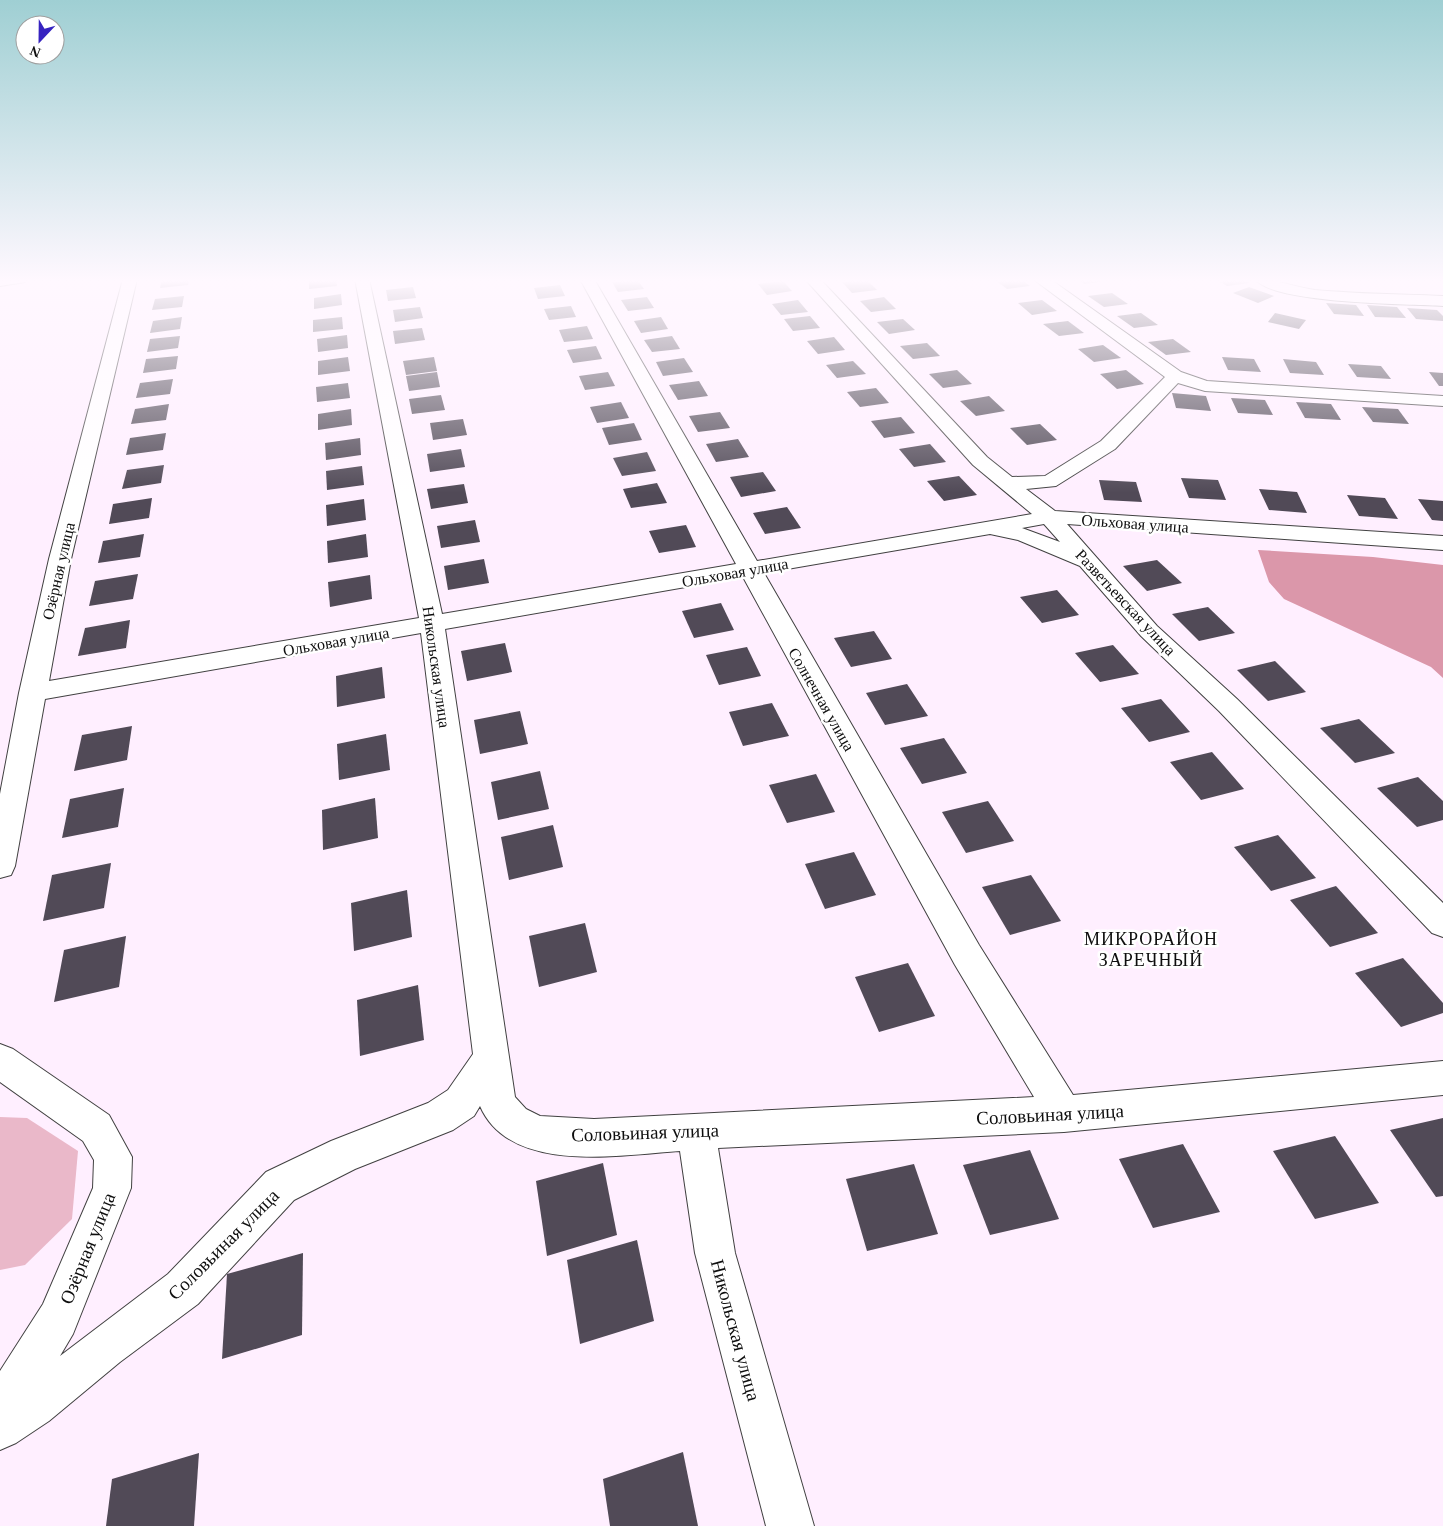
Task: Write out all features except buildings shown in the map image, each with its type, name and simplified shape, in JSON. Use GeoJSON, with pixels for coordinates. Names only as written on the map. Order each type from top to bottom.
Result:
{"type":"FeatureCollection","features":[{"type":"Feature","properties":{"kind":"street","name":"Озёрная улица"},"geometry":{"type":"LineString","coordinates":[[0,866],[32,693],[60,559],[112,350]]}},
{"type":"Feature","properties":{"kind":"street","name":"Никольская улица"},"geometry":{"type":"LineString","coordinates":[[376,350],[432,624],[491,1058]]}},
{"type":"Feature","properties":{"kind":"street","name":"Солнечная улица"},"geometry":{"type":"LineString","coordinates":[[626,350],[967,955],[1064,1114]]}},
{"type":"Feature","properties":{"kind":"street","name":"Разветьевская улица"},"geometry":{"type":"LineString","coordinates":[[878,350],[980,461],[1049,517],[1149,631],[1228,705],[1443,924]]}},
{"type":"Feature","properties":{"kind":"street"},"geometry":{"type":"LineString","coordinates":[[1139,350],[1175,376],[1205,386],[1443,402]]}},
{"type":"Feature","properties":{"kind":"street"},"geometry":{"type":"LineString","coordinates":[[1008,483],[1049,482],[1108,445],[1175,376]]}},
{"type":"Feature","properties":{"kind":"street","name":"Ольховая улица"},"geometry":{"type":"LineString","coordinates":[[32,693],[989,529],[1049,517],[1443,542]]}},
{"type":"Feature","properties":{"kind":"street"},"geometry":{"type":"LineString","coordinates":[[989,529],[1007,530],[1087,562]]}},
{"type":"Feature","properties":{"kind":"street","name":"Соловьиная улица"},"geometry":{"type":"LineString","coordinates":[[491,1058],[498,1105],[513,1122],[538,1134],[594,1138],[696,1130],[1064,1114],[1443,1078]]}},
{"type":"Feature","properties":{"kind":"street","name":"Соловьиная улица"},"geometry":{"type":"LineString","coordinates":[[0,1427],[33,1405],[105,1347],[183,1290],[280,1186],[344,1154],[440,1117],[461,1103],[491,1058]]}},
{"type":"Feature","properties":{"kind":"street","name":"Озёрная улица"},"geometry":{"type":"LineString","coordinates":[[0,1061],[96,1128],[113,1157],[112,1188],[58,1319],[0,1412]]}},
{"type":"Feature","properties":{"kind":"street","name":"Никольская улица"},"geometry":{"type":"LineString","coordinates":[[696,1130],[715,1253],[790,1526]]}},
{"type":"Feature","properties":{"kind":"shaded area"},"geometry":{"type":"Polygon","coordinates":[[[1258,550],[1373,557],[1443,565],[1443,678],[1431,667],[1284,599],[1269,582],[1258,550]]]}},
{"type":"Feature","properties":{"kind":"shaded area"},"geometry":{"type":"Polygon","coordinates":[[[0,1117],[27,1118],[78,1151],[72,1219],[25,1265],[0,1270],[0,1117]]]}},
{"type":"Feature","properties":{"kind":"district","name":"МИКРОРАЙОН ЗАРЕЧНЫЙ"},"geometry":{"type":"Point","coordinates":[1151,950]}}]}
